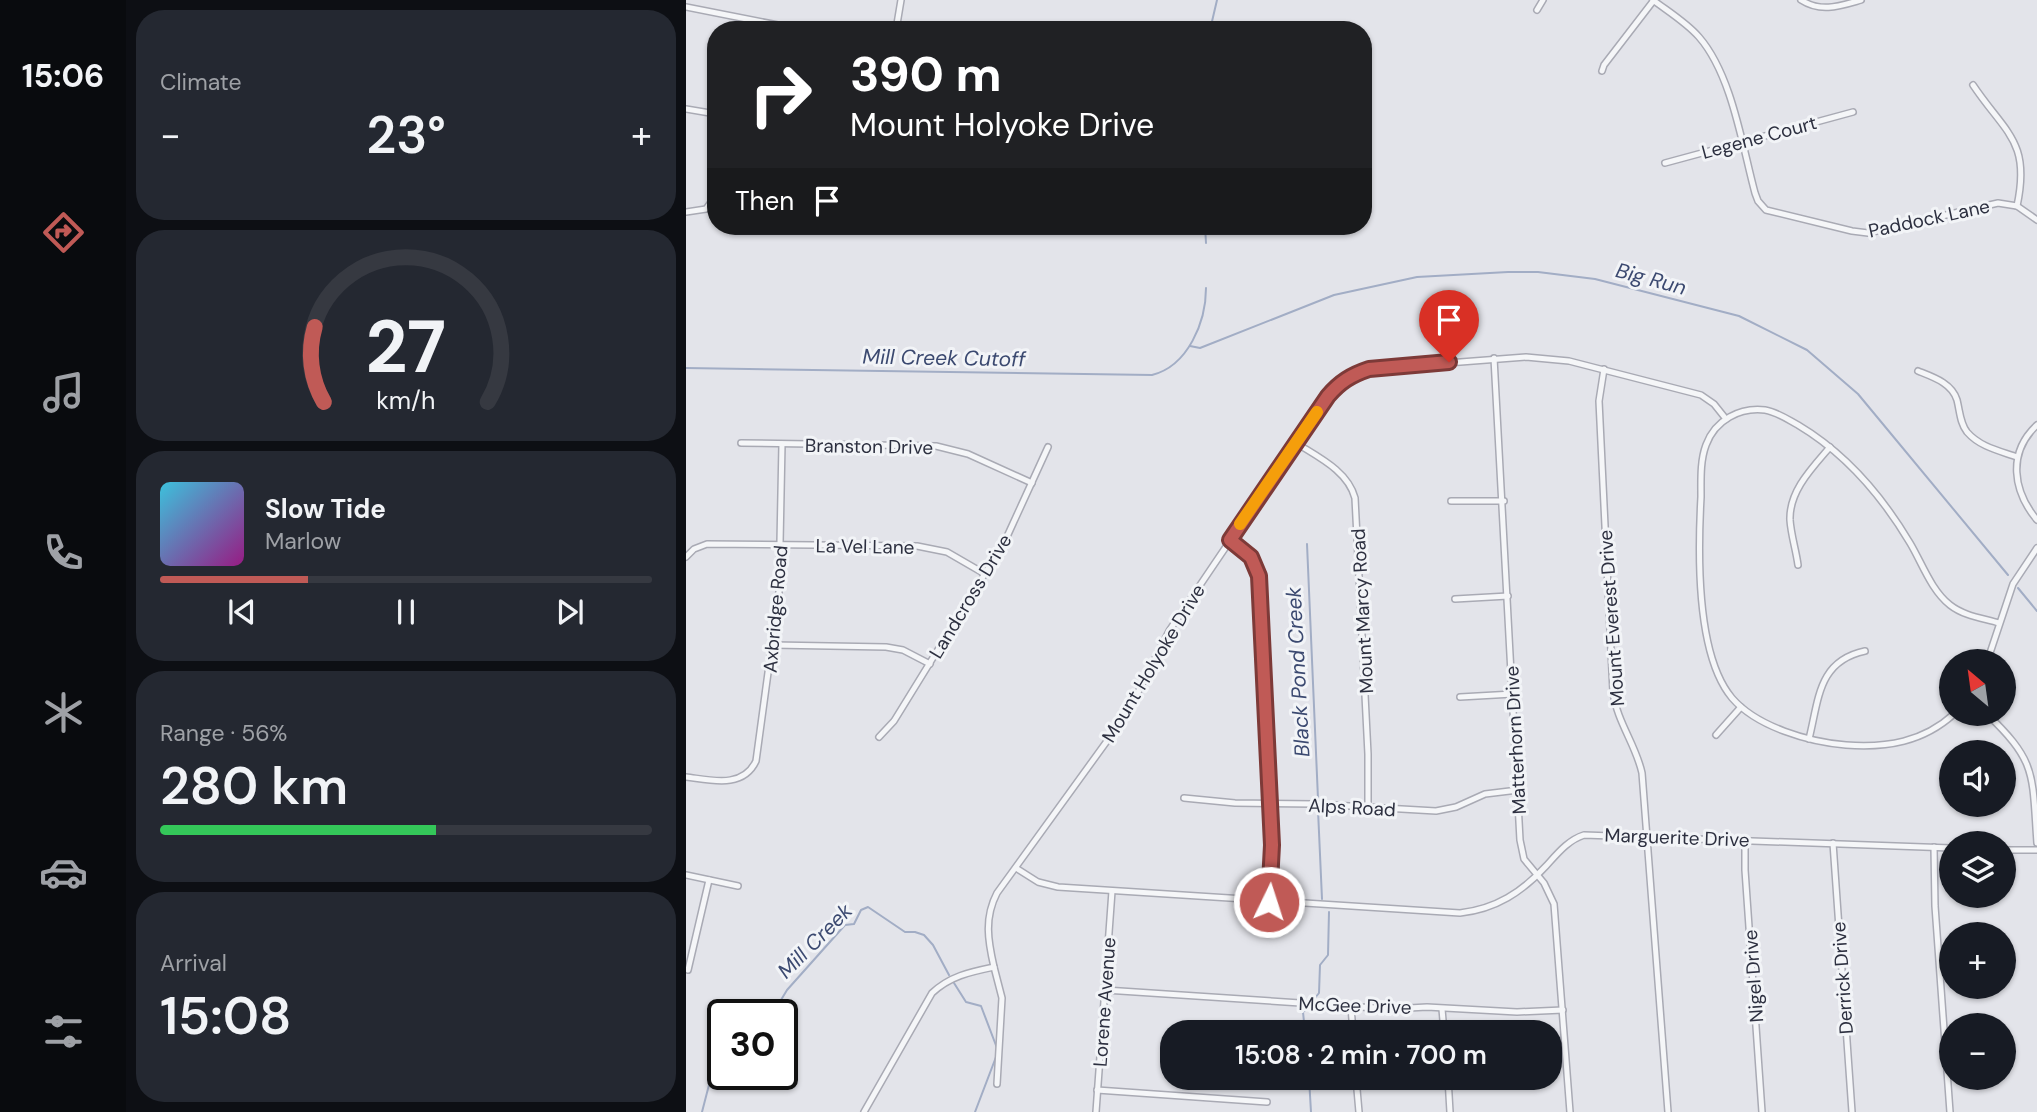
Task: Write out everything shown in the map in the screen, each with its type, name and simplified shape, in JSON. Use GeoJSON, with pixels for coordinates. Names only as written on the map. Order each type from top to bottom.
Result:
{"type":"FeatureCollection","features":[{"type":"Feature","properties":{"kind":"street"},"geometry":{"type":"LineString","coordinates":[[898,21],[901,0]]}},
{"type":"Feature","properties":{"kind":"street"},"geometry":{"type":"LineString","coordinates":[[1537,10],[1543,0]]}},
{"type":"Feature","properties":{"kind":"street"},"geometry":{"type":"LineString","coordinates":[[1602,71],[1654,0],[1690,28],[1710,51],[1727,88],[1741,142]]}},
{"type":"Feature","properties":{"kind":"street"},"geometry":{"type":"LineString","coordinates":[[1801,0],[1814,7],[1825,8],[1861,0]]}},
{"type":"Feature","properties":{"kind":"street"},"geometry":{"type":"LineString","coordinates":[[686,7],[757,21]]}},
{"type":"Feature","properties":{"kind":"street"},"geometry":{"type":"LineString","coordinates":[[1973,85],[2020,151],[2020,191],[2017,206]]}},
{"type":"Feature","properties":{"kind":"street"},"geometry":{"type":"LineString","coordinates":[[686,109],[707,112]]}},
{"type":"Feature","properties":{"kind":"street","name":"Legene Court"},"geometry":{"type":"LineString","coordinates":[[1665,163],[1853,112]]}},
{"type":"Feature","properties":{"kind":"street","name":"Paddock Lane"},"geometry":{"type":"LineString","coordinates":[[1741,142],[1755,193],[1762,207],[1772,212],[1852,231],[1878,232],[1988,204],[2017,206],[2037,219]]}},
{"type":"Feature","properties":{"kind":"street"},"geometry":{"type":"LineString","coordinates":[[686,212],[707,208]]}},
{"type":"Feature","properties":{"kind":"street","name":"Mount Holyoke Drive"},"geometry":{"type":"LineString","coordinates":[[994,967],[987,936],[993,902],[1128,712],[1169,631],[1336,387],[1356,373],[1381,368],[1494,358],[1557,359],[1702,395],[1714,404],[1726,419]]}},
{"type":"Feature","properties":{"kind":"street","name":"Matterhorn Drive"},"geometry":{"type":"LineString","coordinates":[[1494,358],[1522,850],[1527,864],[1551,894],[1554,904],[1570,1112]]}},
{"type":"Feature","properties":{"kind":"street","name":"Mount Everest Drive"},"geometry":{"type":"LineString","coordinates":[[1604,369],[1599,401],[1613,692],[1620,722],[1640,761],[1668,1112]]}},
{"type":"Feature","properties":{"kind":"street"},"geometry":{"type":"LineString","coordinates":[[1918,371],[1948,385],[1963,425],[1973,438],[1989,448],[2017,457]]}},
{"type":"Feature","properties":{"kind":"street"},"geometry":{"type":"LineString","coordinates":[[1939,726],[1900,744],[1874,747],[1820,743],[1764,722],[1741,707],[1725,688],[1713,660],[1704,614],[1699,543],[1702,460],[1707,442],[1726,419],[1734,413],[1744,411],[1773,412],[1818,437],[1847,461],[1887,509],[1942,598],[1967,614],[1999,623]]}},
{"type":"Feature","properties":{"kind":"street"},"geometry":{"type":"LineString","coordinates":[[2037,425],[2022,445],[2017,457],[2016,476],[2019,491],[2037,520]]}},
{"type":"Feature","properties":{"kind":"street","name":"Branston Drive"},"geometry":{"type":"LineString","coordinates":[[741,443],[943,447],[968,454],[1032,483]]}},
{"type":"Feature","properties":{"kind":"street","name":"Axbridge Road"},"geometry":{"type":"LineString","coordinates":[[686,777],[734,781],[750,771],[757,757],[779,592],[782,443]]}},
{"type":"Feature","properties":{"kind":"street","name":"Mount Marcy Road"},"geometry":{"type":"LineString","coordinates":[[1296,443],[1340,473],[1352,487],[1355,498],[1368,754],[1367,807]]}},
{"type":"Feature","properties":{"kind":"street","name":"Landcross Drive"},"geometry":{"type":"LineString","coordinates":[[879,737],[894,721],[1010,532],[1048,447]]}},
{"type":"Feature","properties":{"kind":"street"},"geometry":{"type":"LineString","coordinates":[[1798,565],[1790,519],[1791,508],[1805,477],[1830,447]]}},
{"type":"Feature","properties":{"kind":"street"},"geometry":{"type":"LineString","coordinates":[[1451,501],[1504,501]]}},
{"type":"Feature","properties":{"kind":"street"},"geometry":{"type":"LineString","coordinates":[[1230,540],[1251,557],[1259,576],[1272,845],[1269,902]]}},
{"type":"Feature","properties":{"kind":"street","name":"La Vel Lane"},"geometry":{"type":"LineString","coordinates":[[686,557],[696,548],[707,544],[932,548],[958,558],[985,574]]}},
{"type":"Feature","properties":{"kind":"street"},"geometry":{"type":"LineString","coordinates":[[1991,649],[2012,584],[2037,548]]}},
{"type":"Feature","properties":{"kind":"street"},"geometry":{"type":"LineString","coordinates":[[1455,599],[1508,596]]}},
{"type":"Feature","properties":{"kind":"street"},"geometry":{"type":"LineString","coordinates":[[772,645],[886,647],[903,650],[930,664]]}},
{"type":"Feature","properties":{"kind":"street"},"geometry":{"type":"LineString","coordinates":[[1809,739],[1825,677],[1843,658],[1865,651]]}},
{"type":"Feature","properties":{"kind":"street"},"geometry":{"type":"LineString","coordinates":[[1460,697],[1513,694]]}},
{"type":"Feature","properties":{"kind":"street"},"geometry":{"type":"LineString","coordinates":[[1716,735],[1741,707]]}},
{"type":"Feature","properties":{"kind":"street"},"geometry":{"type":"LineString","coordinates":[[2002,726],[2012,734],[2031,762],[2036,781],[2037,843]]}},
{"type":"Feature","properties":{"kind":"street","name":"Alps Road"},"geometry":{"type":"LineString","coordinates":[[1184,798],[1235,803],[1441,811],[1485,794],[1518,790]]}},
{"type":"Feature","properties":{"kind":"street","name":"Marguerite Drive"},"geometry":{"type":"LineString","coordinates":[[1016,868],[1050,886],[1460,913],[1486,908],[1516,894],[1578,836],[1593,834],[1939,847]]}},
{"type":"Feature","properties":{"kind":"street","name":"Nigel Drive"},"geometry":{"type":"LineString","coordinates":[[1745,840],[1762,1112]]}},
{"type":"Feature","properties":{"kind":"street","name":"Derrick Drive"},"geometry":{"type":"LineString","coordinates":[[1833,843],[1852,1112]]}},
{"type":"Feature","properties":{"kind":"street"},"geometry":{"type":"LineString","coordinates":[[1934,847],[1935,906],[1951,1112]]}},
{"type":"Feature","properties":{"kind":"street"},"geometry":{"type":"LineString","coordinates":[[2016,850],[2037,850]]}},
{"type":"Feature","properties":{"kind":"street"},"geometry":{"type":"LineString","coordinates":[[686,875],[738,886]]}},
{"type":"Feature","properties":{"kind":"street"},"geometry":{"type":"LineString","coordinates":[[688,970],[709,880]]}},
{"type":"Feature","properties":{"kind":"street","name":"Lorene Avenue"},"geometry":{"type":"LineString","coordinates":[[1096,1112],[1112,891]]}},
{"type":"Feature","properties":{"kind":"street"},"geometry":{"type":"LineString","coordinates":[[863,1112],[932,993],[943,982],[962,974],[994,967],[1002,998],[997,1084]]}},
{"type":"Feature","properties":{"kind":"street","name":"McGee Drive"},"geometry":{"type":"LineString","coordinates":[[1105,990],[1391,1009],[1427,1007],[1517,1012],[1563,1010]]}},
{"type":"Feature","properties":{"kind":"street"},"geometry":{"type":"LineString","coordinates":[[1351,1007],[1352,1020]]}},
{"type":"Feature","properties":{"kind":"street"},"geometry":{"type":"LineString","coordinates":[[1442,1009],[1443,1020]]}},
{"type":"Feature","properties":{"kind":"street"},"geometry":{"type":"LineString","coordinates":[[1097,1090],[1267,1102]]}},
{"type":"Feature","properties":{"kind":"street"},"geometry":{"type":"LineString","coordinates":[[1357,1090],[1359,1112]]}},
{"type":"Feature","properties":{"kind":"street"},"geometry":{"type":"LineString","coordinates":[[1449,1090],[1450,1112]]}},
{"type":"Feature","properties":{"kind":"waterway","name":"Mill Creek"},"geometry":{"type":"LineString","coordinates":[[1212,21],[1217,0]]}},
{"type":"Feature","properties":{"kind":"waterway","name":"Mill Creek"},"geometry":{"type":"LineString","coordinates":[[1206,235],[1206,243]]}},
{"type":"Feature","properties":{"kind":"waterway","name":"Big Run"},"geometry":{"type":"LineString","coordinates":[[1190,346],[1200,348],[1334,295],[1417,277],[1508,272],[1538,272],[1595,279],[1739,316],[1807,350],[1858,394],[2008,575]]}},
{"type":"Feature","properties":{"kind":"waterway","name":"Mill Creek Cutoff"},"geometry":{"type":"LineString","coordinates":[[686,368],[1152,375],[1176,362],[1192,341],[1203,315],[1206,288]]}},
{"type":"Feature","properties":{"kind":"waterway","name":"Black Pond Creek"},"geometry":{"type":"LineString","coordinates":[[1307,544],[1318,799]]}},
{"type":"Feature","properties":{"kind":"waterway","name":"Big Run"},"geometry":{"type":"LineString","coordinates":[[2018,588],[2037,611]]}},
{"type":"Feature","properties":{"kind":"waterway","name":"Black Pond Creek"},"geometry":{"type":"LineString","coordinates":[[1318,810],[1322,899]]}},
{"type":"Feature","properties":{"kind":"waterway","name":"Mill Creek"},"geometry":{"type":"LineString","coordinates":[[782,999],[845,925],[854,924],[861,910],[868,907],[905,932],[924,935],[933,945],[949,975]]}},
{"type":"Feature","properties":{"kind":"waterway","name":"Black Pond Creek"},"geometry":{"type":"LineString","coordinates":[[1315,998],[1319,993],[1320,965],[1328,955],[1329,912]]}},
{"type":"Feature","properties":{"kind":"waterway","name":"Mill Creek"},"geometry":{"type":"LineString","coordinates":[[954,983],[966,1002],[981,1006],[997,1048]]}},
{"type":"Feature","properties":{"kind":"waterway","name":"Black Pond Creek"},"geometry":{"type":"LineString","coordinates":[[1304,1020],[1303,1012],[1306,1010]]}},
{"type":"Feature","properties":{"kind":"waterway","name":"Mill Creek"},"geometry":{"type":"LineString","coordinates":[[975,1112],[996,1057]]}},
{"type":"Feature","properties":{"kind":"waterway","name":"Mill Creek"},"geometry":{"type":"LineString","coordinates":[[702,1112],[708,1090]]}},
{"type":"Feature","properties":{"kind":"waterway","name":"Black Pond Creek"},"geometry":{"type":"LineString","coordinates":[[1310,1090],[1311,1112]]}},
{"type":"Feature","properties":{"kind":"slow traffic"},"geometry":{"type":"LineString","coordinates":[[1240,524],[1317,412]]}},
{"type":"Feature","properties":{"kind":"route"},"geometry":{"type":"LineString","coordinates":[[1269,902],[1272,845],[1259,576],[1251,557],[1230,540],[1328,396],[1341,382],[1369,369],[1449,362]]}}]}
